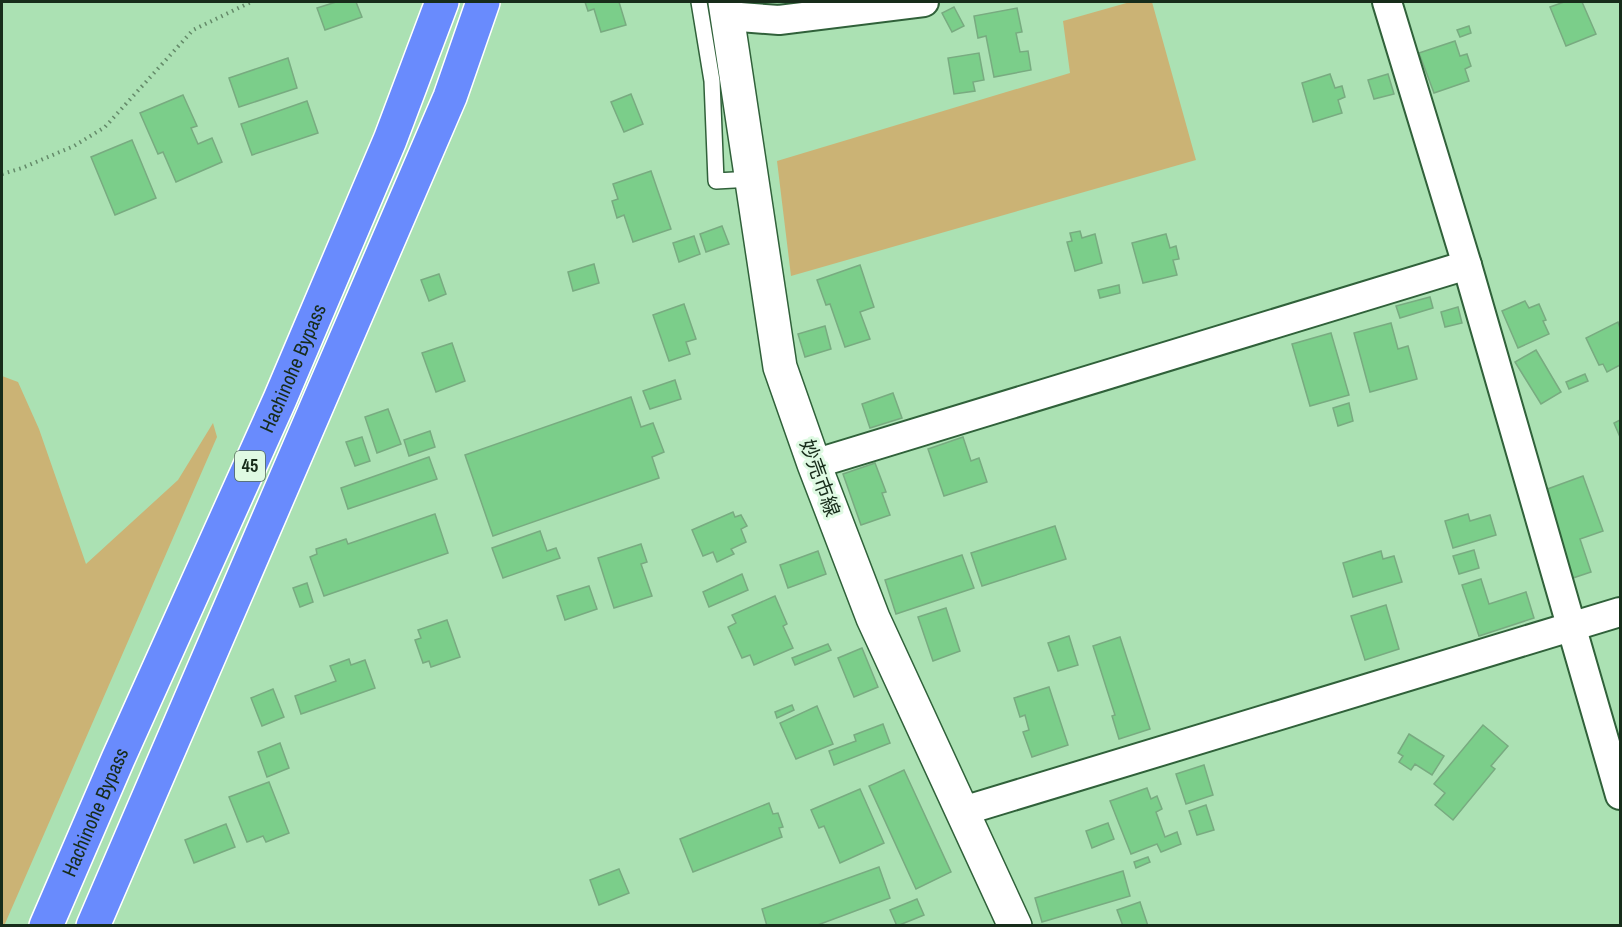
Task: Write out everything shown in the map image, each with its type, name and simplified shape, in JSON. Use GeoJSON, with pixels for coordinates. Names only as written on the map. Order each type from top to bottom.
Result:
{"type":"FeatureCollection","features":[{"type":"Feature","properties":{"kind":"highway","name":"Hachinohe Bypass"},"geometry":{"type":"LineString","coordinates":[[46,926],[284,388],[390,140],[442,2]]}},
{"type":"Feature","properties":{"kind":"highway","name":"Hachinohe Bypass"},"geometry":{"type":"LineString","coordinates":[[93,926],[450,97],[483,2]]}},
{"type":"Feature","properties":{"kind":"main road","name":"妙売市線"},"geometry":{"type":"LineString","coordinates":[[717,6],[752,179],[780,367],[814,464],[873,618],[1015,926]]}},
{"type":"Feature","properties":{"kind":"street"},"geometry":{"type":"LineString","coordinates":[[717,6],[779,20],[924,2]]}},
{"type":"Feature","properties":{"kind":"street"},"geometry":{"type":"LineString","coordinates":[[1386,2],[1467,265],[1620,795]]}},
{"type":"Feature","properties":{"kind":"street"},"geometry":{"type":"LineString","coordinates":[[814,464],[1467,265]]}},
{"type":"Feature","properties":{"kind":"street"},"geometry":{"type":"LineString","coordinates":[[963,811],[1620,612]]}},
{"type":"Feature","properties":{"kind":"path"},"geometry":{"type":"LineString","coordinates":[[2,174],[74,146],[105,127],[193,30],[251,2]]}},
{"type":"Feature","properties":{"kind":"shaded area"},"geometry":{"type":"Polygon","coordinates":[[[1130,2],[1152,2],[1196,160],[791,276],[777,161],[1070,73],[1063,21],[1130,2]]]}},
{"type":"Feature","properties":{"kind":"shaded area"},"geometry":{"type":"Polygon","coordinates":[[[2,376],[18,382],[39,429],[86,564],[178,480],[213,423],[217,437],[4,926],[2,925],[2,376]]]}},
{"type":"Feature","properties":{"kind":"building"},"geometry":{"type":"Polygon","coordinates":[[[336,2],[356,2],[362,17],[325,30],[317,8],[336,2]]]}},
{"type":"Feature","properties":{"kind":"building"},"geometry":{"type":"Polygon","coordinates":[[[585,2],[619,2],[626,25],[601,32],[594,9],[588,11],[585,2]]]}},
{"type":"Feature","properties":{"kind":"building"},"geometry":{"type":"Polygon","coordinates":[[[1564,2],[1582,2],[1596,34],[1566,46],[1550,7],[1564,2]]]}},
{"type":"Feature","properties":{"kind":"building"},"geometry":{"type":"Polygon","coordinates":[[[954,7],[964,26],[952,32],[942,13],[954,7]]]}},
{"type":"Feature","properties":{"kind":"building"},"geometry":{"type":"Polygon","coordinates":[[[1017,8],[1022,32],[1016,33],[1020,52],[1028,51],[1031,70],[994,77],[986,36],[978,38],[974,16],[1017,8]]]}},
{"type":"Feature","properties":{"kind":"building"},"geometry":{"type":"Polygon","coordinates":[[[1469,26],[1471,33],[1460,37],[1457,30],[1469,26]]]}},
{"type":"Feature","properties":{"kind":"building"},"geometry":{"type":"Polygon","coordinates":[[[1455,41],[1460,56],[1467,54],[1471,66],[1465,69],[1469,81],[1434,93],[1419,53],[1455,41]]]}},
{"type":"Feature","properties":{"kind":"building"},"geometry":{"type":"Polygon","coordinates":[[[979,53],[984,80],[973,82],[975,91],[954,94],[948,58],[979,53]]]}},
{"type":"Feature","properties":{"kind":"building"},"geometry":{"type":"Polygon","coordinates":[[[288,58],[297,88],[239,107],[229,78],[288,58]]]}},
{"type":"Feature","properties":{"kind":"building"},"geometry":{"type":"Polygon","coordinates":[[[1330,74],[1335,88],[1342,86],[1345,97],[1338,100],[1342,113],[1313,122],[1302,83],[1330,74]]]}},
{"type":"Feature","properties":{"kind":"building"},"geometry":{"type":"Polygon","coordinates":[[[1388,74],[1394,94],[1374,99],[1368,80],[1388,74]]]}},
{"type":"Feature","properties":{"kind":"building"},"geometry":{"type":"Polygon","coordinates":[[[631,94],[643,124],[624,132],[611,102],[631,94]]]}},
{"type":"Feature","properties":{"kind":"building"},"geometry":{"type":"Polygon","coordinates":[[[183,95],[197,126],[191,128],[198,144],[212,138],[222,162],[176,182],[163,152],[158,154],[140,113],[183,95]]]}},
{"type":"Feature","properties":{"kind":"building"},"geometry":{"type":"Polygon","coordinates":[[[307,101],[318,133],[252,155],[241,124],[307,101]]]}},
{"type":"Feature","properties":{"kind":"building"},"geometry":{"type":"Polygon","coordinates":[[[132,140],[156,198],[115,215],[91,157],[132,140]]]}},
{"type":"Feature","properties":{"kind":"building"},"geometry":{"type":"Polygon","coordinates":[[[651,171],[671,229],[633,242],[624,215],[617,218],[612,201],[618,199],[613,184],[651,171]]]}},
{"type":"Feature","properties":{"kind":"building"},"geometry":{"type":"Polygon","coordinates":[[[722,226],[729,244],[706,252],[700,234],[722,226]]]}},
{"type":"Feature","properties":{"kind":"building"},"geometry":{"type":"Polygon","coordinates":[[[1080,231],[1082,238],[1095,234],[1102,263],[1075,271],[1067,242],[1072,241],[1070,233],[1080,231]]]}},
{"type":"Feature","properties":{"kind":"building"},"geometry":{"type":"Polygon","coordinates":[[[1166,234],[1170,248],[1176,246],[1179,259],[1173,260],[1177,275],[1143,283],[1132,243],[1166,234]]]}},
{"type":"Feature","properties":{"kind":"building"},"geometry":{"type":"Polygon","coordinates":[[[694,236],[700,254],[679,262],[673,243],[694,236]]]}},
{"type":"Feature","properties":{"kind":"building"},"geometry":{"type":"Polygon","coordinates":[[[594,264],[599,283],[573,291],[568,272],[594,264]]]}},
{"type":"Feature","properties":{"kind":"building"},"geometry":{"type":"Polygon","coordinates":[[[860,265],[874,307],[860,312],[870,339],[845,347],[830,304],[826,305],[817,280],[860,265]]]}},
{"type":"Feature","properties":{"kind":"building"},"geometry":{"type":"Polygon","coordinates":[[[439,274],[446,294],[429,301],[421,280],[439,274]]]}},
{"type":"Feature","properties":{"kind":"building"},"geometry":{"type":"Polygon","coordinates":[[[1119,285],[1120,293],[1100,298],[1098,290],[1119,285]]]}},
{"type":"Feature","properties":{"kind":"building"},"geometry":{"type":"Polygon","coordinates":[[[1430,297],[1433,308],[1400,318],[1396,306],[1430,297]]]}},
{"type":"Feature","properties":{"kind":"building"},"geometry":{"type":"Polygon","coordinates":[[[1525,301],[1529,308],[1539,304],[1549,334],[1518,348],[1502,311],[1525,301]]]}},
{"type":"Feature","properties":{"kind":"building"},"geometry":{"type":"Polygon","coordinates":[[[684,304],[696,339],[686,342],[690,354],[669,361],[653,315],[684,304]]]}},
{"type":"Feature","properties":{"kind":"building"},"geometry":{"type":"Polygon","coordinates":[[[1458,307],[1462,323],[1445,327],[1441,312],[1458,307]]]}},
{"type":"Feature","properties":{"kind":"building"},"geometry":{"type":"Polygon","coordinates":[[[1618,322],[1620,365],[1607,372],[1603,364],[1599,365],[1586,338],[1618,322]]]}},
{"type":"Feature","properties":{"kind":"building"},"geometry":{"type":"Polygon","coordinates":[[[1391,323],[1398,349],[1408,346],[1417,379],[1370,392],[1354,333],[1391,323]]]}},
{"type":"Feature","properties":{"kind":"building"},"geometry":{"type":"Polygon","coordinates":[[[825,326],[831,349],[805,357],[798,334],[825,326]]]}},
{"type":"Feature","properties":{"kind":"building"},"geometry":{"type":"Polygon","coordinates":[[[1331,333],[1349,395],[1310,406],[1292,344],[1331,333]]]}},
{"type":"Feature","properties":{"kind":"building"},"geometry":{"type":"Polygon","coordinates":[[[452,343],[465,381],[436,392],[422,353],[452,343]]]}},
{"type":"Feature","properties":{"kind":"building"},"geometry":{"type":"Polygon","coordinates":[[[1536,350],[1561,392],[1541,404],[1515,362],[1536,350]]]}},
{"type":"Feature","properties":{"kind":"building"},"geometry":{"type":"Polygon","coordinates":[[[1585,374],[1588,381],[1569,389],[1566,382],[1585,374]]]}},
{"type":"Feature","properties":{"kind":"building"},"geometry":{"type":"Polygon","coordinates":[[[675,380],[681,399],[650,409],[643,391],[675,380]]]}},
{"type":"Feature","properties":{"kind":"building"},"geometry":{"type":"Polygon","coordinates":[[[893,393],[902,418],[870,428],[862,404],[893,393]]]}},
{"type":"Feature","properties":{"kind":"building"},"geometry":{"type":"Polygon","coordinates":[[[631,397],[641,427],[653,423],[664,452],[652,457],[659,478],[493,536],[465,455],[631,397]]]}},
{"type":"Feature","properties":{"kind":"building"},"geometry":{"type":"Polygon","coordinates":[[[1349,403],[1353,421],[1338,426],[1333,408],[1349,403]]]}},
{"type":"Feature","properties":{"kind":"building"},"geometry":{"type":"Polygon","coordinates":[[[388,409],[401,444],[377,453],[365,417],[388,409]]]}},
{"type":"Feature","properties":{"kind":"building"},"geometry":{"type":"Polygon","coordinates":[[[1620,420],[1620,437],[1614,423],[1620,420]]]}},
{"type":"Feature","properties":{"kind":"building"},"geometry":{"type":"Polygon","coordinates":[[[430,431],[435,447],[409,456],[404,440],[430,431]]]}},
{"type":"Feature","properties":{"kind":"building"},"geometry":{"type":"Polygon","coordinates":[[[362,437],[370,461],[355,466],[346,442],[362,437]]]}},
{"type":"Feature","properties":{"kind":"building"},"geometry":{"type":"Polygon","coordinates":[[[963,437],[971,461],[979,458],[987,482],[944,496],[928,449],[963,437]]]}},
{"type":"Feature","properties":{"kind":"building"},"geometry":{"type":"Polygon","coordinates":[[[429,457],[437,479],[348,509],[341,488],[429,457]]]}},
{"type":"Feature","properties":{"kind":"building"},"geometry":{"type":"Polygon","coordinates":[[[875,463],[886,492],[882,493],[890,515],[861,525],[843,474],[875,463]]]}},
{"type":"Feature","properties":{"kind":"building"},"geometry":{"type":"Polygon","coordinates":[[[1583,476],[1603,531],[1580,539],[1591,572],[1573,578],[1542,491],[1583,476]]]}},
{"type":"Feature","properties":{"kind":"building"},"geometry":{"type":"Polygon","coordinates":[[[733,512],[735,517],[741,515],[747,526],[741,529],[746,542],[731,549],[734,554],[717,562],[713,552],[703,556],[692,530],[733,512]]]}},
{"type":"Feature","properties":{"kind":"building"},"geometry":{"type":"Polygon","coordinates":[[[435,514],[448,553],[324,596],[310,557],[317,554],[316,549],[346,539],[348,544],[435,514]]]}},
{"type":"Feature","properties":{"kind":"building"},"geometry":{"type":"Polygon","coordinates":[[[1468,514],[1470,521],[1490,515],[1496,535],[1453,548],[1445,521],[1468,514]]]}},
{"type":"Feature","properties":{"kind":"building"},"geometry":{"type":"Polygon","coordinates":[[[1055,526],[1066,559],[982,586],[971,553],[1055,526]]]}},
{"type":"Feature","properties":{"kind":"building"},"geometry":{"type":"Polygon","coordinates":[[[540,531],[547,551],[556,548],[560,558],[503,578],[492,548],[540,531]]]}},
{"type":"Feature","properties":{"kind":"building"},"geometry":{"type":"Polygon","coordinates":[[[641,544],[647,562],[641,564],[652,596],[614,608],[598,558],[641,544]]]}},
{"type":"Feature","properties":{"kind":"building"},"geometry":{"type":"Polygon","coordinates":[[[1474,550],[1479,568],[1459,574],[1453,556],[1474,550]]]}},
{"type":"Feature","properties":{"kind":"building"},"geometry":{"type":"Polygon","coordinates":[[[818,551],[826,574],[788,588],[780,565],[818,551]]]}},
{"type":"Feature","properties":{"kind":"building"},"geometry":{"type":"Polygon","coordinates":[[[1381,551],[1383,559],[1394,556],[1402,582],[1353,597],[1343,563],[1381,551]]]}},
{"type":"Feature","properties":{"kind":"building"},"geometry":{"type":"Polygon","coordinates":[[[962,555],[974,588],[896,614],[885,580],[962,555]]]}},
{"type":"Feature","properties":{"kind":"building"},"geometry":{"type":"Polygon","coordinates":[[[742,574],[748,590],[709,607],[703,592],[742,574]]]}},
{"type":"Feature","properties":{"kind":"building"},"geometry":{"type":"Polygon","coordinates":[[[1481,579],[1489,604],[1526,592],[1534,618],[1479,636],[1462,585],[1481,579]]]}},
{"type":"Feature","properties":{"kind":"building"},"geometry":{"type":"Polygon","coordinates":[[[307,583],[313,602],[300,607],[293,588],[307,583]]]}},
{"type":"Feature","properties":{"kind":"building"},"geometry":{"type":"Polygon","coordinates":[[[589,586],[597,609],[565,620],[557,596],[589,586]]]}},
{"type":"Feature","properties":{"kind":"building"},"geometry":{"type":"Polygon","coordinates":[[[775,596],[787,624],[783,626],[793,648],[754,665],[750,655],[742,658],[728,627],[736,623],[732,615],[775,596]]]}},
{"type":"Feature","properties":{"kind":"building"},"geometry":{"type":"Polygon","coordinates":[[[1386,605],[1399,649],[1365,660],[1351,616],[1386,605]]]}},
{"type":"Feature","properties":{"kind":"building"},"geometry":{"type":"Polygon","coordinates":[[[946,608],[960,651],[933,661],[918,617],[946,608]]]}},
{"type":"Feature","properties":{"kind":"building"},"geometry":{"type":"Polygon","coordinates":[[[447,620],[460,657],[431,667],[429,661],[423,663],[415,640],[421,638],[418,630],[447,620]]]}},
{"type":"Feature","properties":{"kind":"building"},"geometry":{"type":"Polygon","coordinates":[[[1069,636],[1078,665],[1058,671],[1048,643],[1069,636]]]}},
{"type":"Feature","properties":{"kind":"building"},"geometry":{"type":"Polygon","coordinates":[[[1120,637],[1150,729],[1119,739],[1112,716],[1115,715],[1093,646],[1120,637]]]}},
{"type":"Feature","properties":{"kind":"building"},"geometry":{"type":"Polygon","coordinates":[[[828,644],[831,650],[795,665],[792,658],[828,644]]]}},
{"type":"Feature","properties":{"kind":"building"},"geometry":{"type":"Polygon","coordinates":[[[862,648],[878,687],[854,697],[838,658],[862,648]]]}},
{"type":"Feature","properties":{"kind":"building"},"geometry":{"type":"Polygon","coordinates":[[[349,659],[351,665],[365,660],[375,688],[301,714],[295,696],[336,681],[330,666],[349,659]]]}},
{"type":"Feature","properties":{"kind":"building"},"geometry":{"type":"Polygon","coordinates":[[[1049,687],[1068,745],[1032,757],[1023,732],[1029,730],[1025,715],[1020,717],[1014,698],[1049,687]]]}},
{"type":"Feature","properties":{"kind":"building"},"geometry":{"type":"Polygon","coordinates":[[[273,689],[284,717],[262,726],[251,698],[273,689]]]}},
{"type":"Feature","properties":{"kind":"building"},"geometry":{"type":"Polygon","coordinates":[[[792,705],[794,710],[777,718],[775,712],[792,705]]]}},
{"type":"Feature","properties":{"kind":"building"},"geometry":{"type":"Polygon","coordinates":[[[817,706],[833,744],[796,759],[780,723],[817,706]]]}},
{"type":"Feature","properties":{"kind":"building"},"geometry":{"type":"Polygon","coordinates":[[[883,724],[890,743],[834,765],[829,751],[856,741],[854,735],[883,724]]]}},
{"type":"Feature","properties":{"kind":"building"},"geometry":{"type":"Polygon","coordinates":[[[1483,725],[1508,746],[1491,766],[1495,769],[1453,820],[1435,805],[1445,793],[1434,784],[1483,725]]]}},
{"type":"Feature","properties":{"kind":"building"},"geometry":{"type":"Polygon","coordinates":[[[1409,734],[1444,756],[1432,775],[1415,764],[1411,770],[1399,762],[1403,756],[1398,753],[1409,734]]]}},
{"type":"Feature","properties":{"kind":"building"},"geometry":{"type":"Polygon","coordinates":[[[280,743],[289,768],[267,777],[258,752],[280,743]]]}},
{"type":"Feature","properties":{"kind":"building"},"geometry":{"type":"Polygon","coordinates":[[[1204,765],[1213,795],[1186,804],[1176,774],[1204,765]]]}},
{"type":"Feature","properties":{"kind":"building"},"geometry":{"type":"Polygon","coordinates":[[[904,770],[951,872],[916,889],[869,786],[904,770]]]}},
{"type":"Feature","properties":{"kind":"building"},"geometry":{"type":"Polygon","coordinates":[[[269,782],[289,833],[266,842],[263,836],[247,842],[229,797],[269,782]]]}},
{"type":"Feature","properties":{"kind":"building"},"geometry":{"type":"Polygon","coordinates":[[[1147,788],[1151,799],[1157,796],[1162,809],[1156,812],[1165,837],[1177,832],[1181,844],[1161,852],[1157,844],[1131,854],[1110,801],[1147,788]]]}},
{"type":"Feature","properties":{"kind":"building"},"geometry":{"type":"Polygon","coordinates":[[[860,789],[884,843],[840,863],[824,826],[819,828],[811,810],[860,789]]]}},
{"type":"Feature","properties":{"kind":"building"},"geometry":{"type":"Polygon","coordinates":[[[769,803],[773,814],[778,813],[783,827],[779,828],[782,837],[693,872],[680,839],[769,803]]]}},
{"type":"Feature","properties":{"kind":"building"},"geometry":{"type":"Polygon","coordinates":[[[1206,805],[1214,830],[1197,835],[1189,811],[1206,805]]]}},
{"type":"Feature","properties":{"kind":"building"},"geometry":{"type":"Polygon","coordinates":[[[1108,823],[1114,839],[1092,848],[1086,831],[1108,823]]]}},
{"type":"Feature","properties":{"kind":"building"},"geometry":{"type":"Polygon","coordinates":[[[226,824],[235,847],[194,863],[185,840],[226,824]]]}},
{"type":"Feature","properties":{"kind":"building"},"geometry":{"type":"Polygon","coordinates":[[[1148,857],[1150,862],[1136,868],[1134,862],[1148,857]]]}},
{"type":"Feature","properties":{"kind":"building"},"geometry":{"type":"Polygon","coordinates":[[[879,867],[890,898],[815,926],[767,926],[762,909],[879,867]]]}},
{"type":"Feature","properties":{"kind":"building"},"geometry":{"type":"Polygon","coordinates":[[[619,869],[629,893],[599,905],[590,880],[619,869]]]}},
{"type":"Feature","properties":{"kind":"building"},"geometry":{"type":"Polygon","coordinates":[[[1123,871],[1130,896],[1042,922],[1035,898],[1123,871]]]}},
{"type":"Feature","properties":{"kind":"building"},"geometry":{"type":"Polygon","coordinates":[[[917,899],[924,915],[897,926],[890,910],[917,899]]]}},
{"type":"Feature","properties":{"kind":"building"},"geometry":{"type":"Polygon","coordinates":[[[1140,902],[1148,926],[1123,926],[1117,910],[1140,902]]]}}]}
